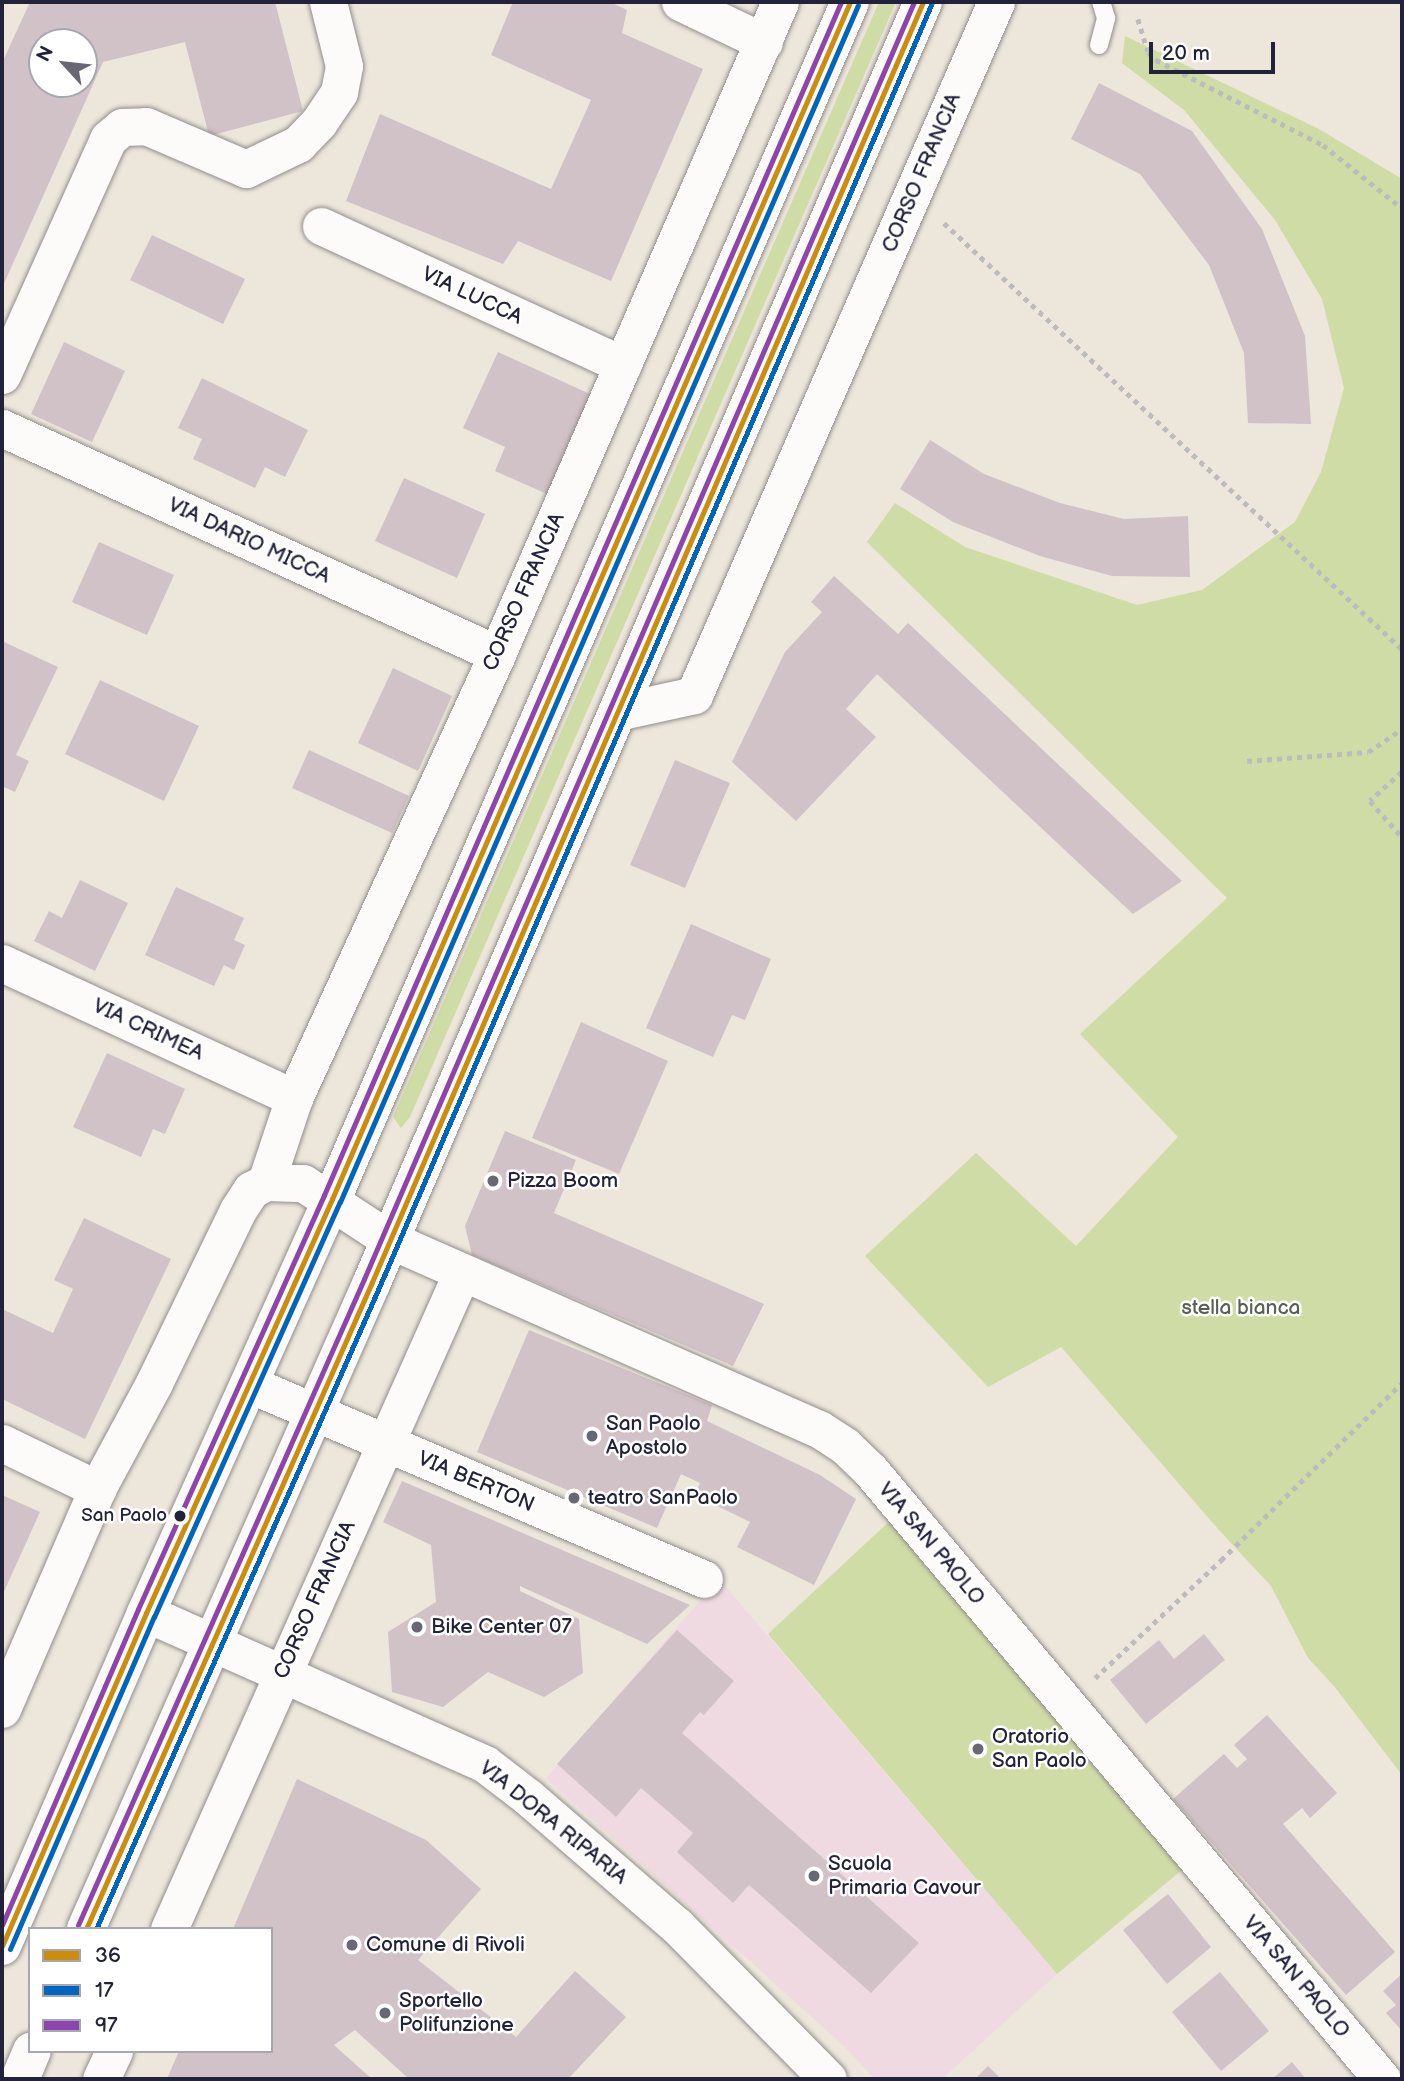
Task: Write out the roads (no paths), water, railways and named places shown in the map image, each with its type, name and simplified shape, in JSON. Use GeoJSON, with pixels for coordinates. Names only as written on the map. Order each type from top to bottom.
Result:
{"type":"FeatureCollection","features":[{"type":"Feature","properties":{"kind":"main road"},"geometry":{"type":"LineString","coordinates":[[2,1946],[146,1613],[332,1199],[850,2]]}},
{"type":"Feature","properties":{"kind":"main road"},"geometry":{"type":"LineString","coordinates":[[87,1927],[390,1240],[923,2]]}},
{"type":"Feature","properties":{"kind":"street"},"geometry":{"type":"LineString","coordinates":[[2,375],[108,139],[122,127],[146,126],[246,169],[298,144],[319,122],[338,92],[344,66],[328,2]]}},
{"type":"Feature","properties":{"kind":"street"},"geometry":{"type":"LineString","coordinates":[[680,2],[764,42]]}},
{"type":"Feature","properties":{"kind":"street","name":"CORSO FRANCIA"},"geometry":{"type":"LineString","coordinates":[[2,1709],[96,1489],[155,1383],[238,1210],[251,1190],[266,1182],[294,1098],[497,654],[780,2]]}},
{"type":"Feature","properties":{"kind":"street","name":"CORSO FRANCIA"},"geometry":{"type":"LineString","coordinates":[[617,712],[694,695],[996,2]]}},
{"type":"Feature","properties":{"kind":"street","name":"VIA LUCCA"},"geometry":{"type":"LineString","coordinates":[[321,226],[623,365]]}},
{"type":"Feature","properties":{"kind":"street","name":"VIA DARIO MICCA"},"geometry":{"type":"LineString","coordinates":[[2,428],[497,654]]}},
{"type":"Feature","properties":{"kind":"street","name":"VIA CRIMEA"},"geometry":{"type":"LineString","coordinates":[[2,963],[294,1098]]}},
{"type":"Feature","properties":{"kind":"street"},"geometry":{"type":"LineString","coordinates":[[266,1182],[303,1183],[332,1199]]}},
{"type":"Feature","properties":{"kind":"street","name":"VIA SAN PAOLO"},"geometry":{"type":"LineString","coordinates":[[332,1199],[390,1240],[819,1429],[845,1446],[870,1470],[1382,2079]]}},
{"type":"Feature","properties":{"kind":"street","name":"CORSO FRANCIA"},"geometry":{"type":"LineString","coordinates":[[170,1927],[462,1272]]}},
{"type":"Feature","properties":{"kind":"street","name":"VIA BERTON"},"geometry":{"type":"LineString","coordinates":[[249,1384],[704,1579]]}},
{"type":"Feature","properties":{"kind":"street"},"geometry":{"type":"LineString","coordinates":[[2,1443],[96,1489]]}},
{"type":"Feature","properties":{"kind":"street","name":"VIA DORA RIPARIA"},"geometry":{"type":"LineString","coordinates":[[146,1613],[485,1764],[528,1797],[677,1926],[828,2079]]}},
{"type":"Feature","properties":{"kind":"street"},"geometry":{"type":"LineString","coordinates":[[101,2079],[113,2053]]}},
{"type":"Feature","properties":{"kind":"lane"},"geometry":{"type":"LineString","coordinates":[[1099,45],[1106,18],[1101,2]]}},
{"type":"Feature","properties":{"kind":"place","name":"Pizza Boom"},"geometry":{"type":"Point","coordinates":[493,1181]}},
{"type":"Feature","properties":{"kind":"place","name":"San Paolo Apostolo"},"geometry":{"type":"Point","coordinates":[592,1436]}},
{"type":"Feature","properties":{"kind":"place","name":"teatro SanPaolo"},"geometry":{"type":"Point","coordinates":[574,1498]}},
{"type":"Feature","properties":{"kind":"place","name":"San Paolo"},"geometry":{"type":"Point","coordinates":[180,1516]}},
{"type":"Feature","properties":{"kind":"place","name":"Bike Center 07"},"geometry":{"type":"Point","coordinates":[417,1627]}},
{"type":"Feature","properties":{"kind":"place","name":"Oratorio San Paolo"},"geometry":{"type":"Point","coordinates":[978,1749]}},
{"type":"Feature","properties":{"kind":"place","name":"Scuola Primaria Cavour"},"geometry":{"type":"Point","coordinates":[814,1876]}},
{"type":"Feature","properties":{"kind":"place","name":"Comune di Rivoli"},"geometry":{"type":"Point","coordinates":[352,1945]}},
{"type":"Feature","properties":{"kind":"place","name":"Sportello Polifunzione"},"geometry":{"type":"Point","coordinates":[385,2013]}},
{"type":"Feature","properties":{"kind":"park label","name":"stella bianca"},"geometry":{"type":"Point","coordinates":[1241,1308]}}]}
